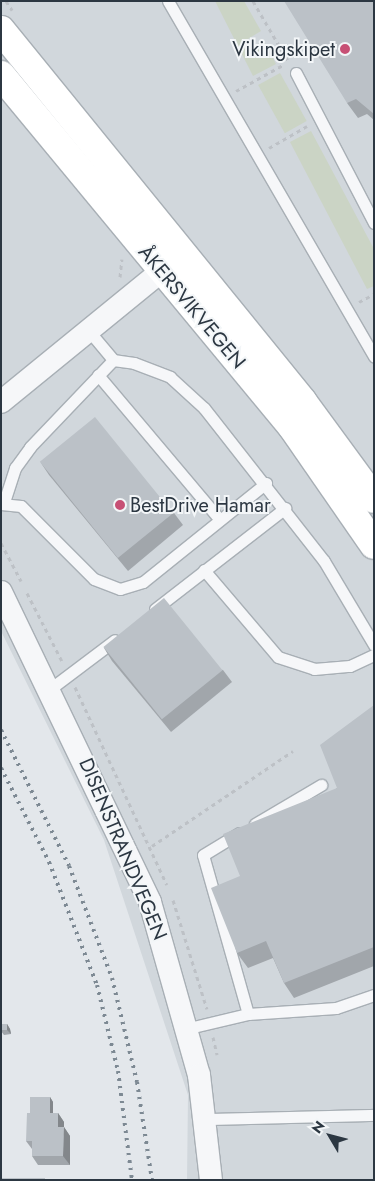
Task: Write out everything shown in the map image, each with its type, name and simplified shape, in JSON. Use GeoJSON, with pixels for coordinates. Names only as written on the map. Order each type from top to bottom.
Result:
{"type":"FeatureCollection","features":[{"type":"Feature","properties":{"kind":"street","name":"ÅKERSVIKVEGEN"},"geometry":{"type":"LineString","coordinates":[[1,30],[293,428],[373,542]]}},
{"type":"Feature","properties":{"kind":"street","name":"ÅKERSVIKVEGEN"},"geometry":{"type":"LineString","coordinates":[[1,75],[171,263],[304,402],[374,500]]}},
{"type":"Feature","properties":{"kind":"street"},"geometry":{"type":"LineString","coordinates":[[1,402],[171,263]]}},
{"type":"Feature","properties":{"kind":"street","name":"DISENSTRANDVEGEN"},"geometry":{"type":"LineString","coordinates":[[1,592],[50,689],[150,902],[189,1028],[205,1119],[211,1180]]}},
{"type":"Feature","properties":{"kind":"lane"},"geometry":{"type":"LineString","coordinates":[[168,1],[374,357]]}},
{"type":"Feature","properties":{"kind":"lane"},"geometry":{"type":"LineString","coordinates":[[296,73],[374,223]]}},
{"type":"Feature","properties":{"kind":"lane"},"geometry":{"type":"LineString","coordinates":[[89,331],[114,360],[152,368],[188,391],[266,483],[324,561],[374,645]]}},
{"type":"Feature","properties":{"kind":"lane"},"geometry":{"type":"LineString","coordinates":[[114,360],[30,447],[15,468],[2,503],[21,506],[94,579],[120,589],[143,582],[266,483]]}},
{"type":"Feature","properties":{"kind":"lane"},"geometry":{"type":"LineString","coordinates":[[98,375],[220,520]]}},
{"type":"Feature","properties":{"kind":"lane"},"geometry":{"type":"LineString","coordinates":[[146,616],[285,508]]}},
{"type":"Feature","properties":{"kind":"lane"},"geometry":{"type":"LineString","coordinates":[[204,570],[278,656],[314,669],[350,666],[374,654]]}},
{"type":"Feature","properties":{"kind":"lane"},"geometry":{"type":"LineString","coordinates":[[50,689],[124,633]]}},
{"type":"Feature","properties":{"kind":"lane"},"geometry":{"type":"LineString","coordinates":[[248,1014],[203,855],[321,785]]}},
{"type":"Feature","properties":{"kind":"lane"},"geometry":{"type":"LineString","coordinates":[[189,1028],[248,1014],[336,1008],[374,994]]}},
{"type":"Feature","properties":{"kind":"lane"},"geometry":{"type":"LineString","coordinates":[[205,1119],[374,1115]]}},
{"type":"Feature","properties":{"kind":"path"},"geometry":{"type":"LineString","coordinates":[[253,1],[296,73]]}},
{"type":"Feature","properties":{"kind":"path"},"geometry":{"type":"LineString","coordinates":[[225,98],[288,62]]}},
{"type":"Feature","properties":{"kind":"path"},"geometry":{"type":"LineString","coordinates":[[258,154],[320,119]]}},
{"type":"Feature","properties":{"kind":"path"},"geometry":{"type":"LineString","coordinates":[[116,282],[124,267],[118,252]]}},
{"type":"Feature","properties":{"kind":"path"},"geometry":{"type":"LineString","coordinates":[[152,846],[293,751]]}},
{"type":"Feature","properties":{"kind":"shaded area"},"geometry":{"type":"Polygon","coordinates":[[[1,1],[374,1],[374,1180],[187,1180],[188,1095],[104,840],[1,631],[1,1]]]}},
{"type":"Feature","properties":{"kind":"green space"},"geometry":{"type":"Polygon","coordinates":[[[215,1],[244,1],[261,31],[248,39],[252,47],[264,41],[276,64],[253,76],[215,1]]]}},
{"type":"Feature","properties":{"kind":"green space"},"geometry":{"type":"Polygon","coordinates":[[[280,73],[307,121],[285,133],[258,85],[280,73]]]}},
{"type":"Feature","properties":{"kind":"green space"},"geometry":{"type":"Polygon","coordinates":[[[311,131],[374,249],[374,286],[367,289],[290,142],[311,131]]]}},
{"type":"Feature","properties":{"kind":"building","name":"Vikingskipet"},"geometry":{"type":"Polygon","coordinates":[[[284,1],[374,1],[374,114],[356,99],[347,103],[284,1]]]}},
{"type":"Feature","properties":{"kind":"building"},"geometry":{"type":"Polygon","coordinates":[[[95,417],[173,513],[118,558],[40,462],[95,417]]]}},
{"type":"Feature","properties":{"kind":"building"},"geometry":{"type":"Polygon","coordinates":[[[164,598],[223,670],[162,719],[103,647],[164,598]]]}},
{"type":"Feature","properties":{"kind":"building"},"geometry":{"type":"Polygon","coordinates":[[[374,705],[374,947],[284,983],[266,941],[237,953],[211,888],[240,876],[223,834],[337,788],[320,745],[374,705]]]}},
{"type":"Feature","properties":{"kind":"building"},"geometry":{"type":"Polygon","coordinates":[[[1,1024],[7,1024],[7,1030],[1,1030],[1,1024]]]}},
{"type":"Feature","properties":{"kind":"building"},"geometry":{"type":"Polygon","coordinates":[[[30,1097],[50,1097],[50,1113],[30,1113],[30,1097]]]}},
{"type":"Feature","properties":{"kind":"building"},"geometry":{"type":"Polygon","coordinates":[[[27,1113],[58,1113],[58,1127],[64,1127],[63,1156],[32,1156],[32,1141],[26,1141],[27,1113]]]}},
{"type":"Feature","properties":{"kind":"building"},"geometry":{"type":"Polygon","coordinates":[[[1,1178],[45,1178],[45,1180],[1,1180],[1,1178]]]}},
{"type":"Feature","properties":{"kind":"railway"},"geometry":{"type":"LineString","coordinates":[[1,730],[69,866],[112,978],[137,1082],[152,1180]]}},
{"type":"Feature","properties":{"kind":"railway"},"geometry":{"type":"LineString","coordinates":[[1,768],[49,862],[97,985],[118,1071],[132,1180]]}},
{"type":"Feature","properties":{"kind":"place","name":"Vikingskipet"},"geometry":{"type":"Point","coordinates":[345,49]}},
{"type":"Feature","properties":{"kind":"place","name":"BestDrive Hamar"},"geometry":{"type":"Point","coordinates":[120,505]}}]}
